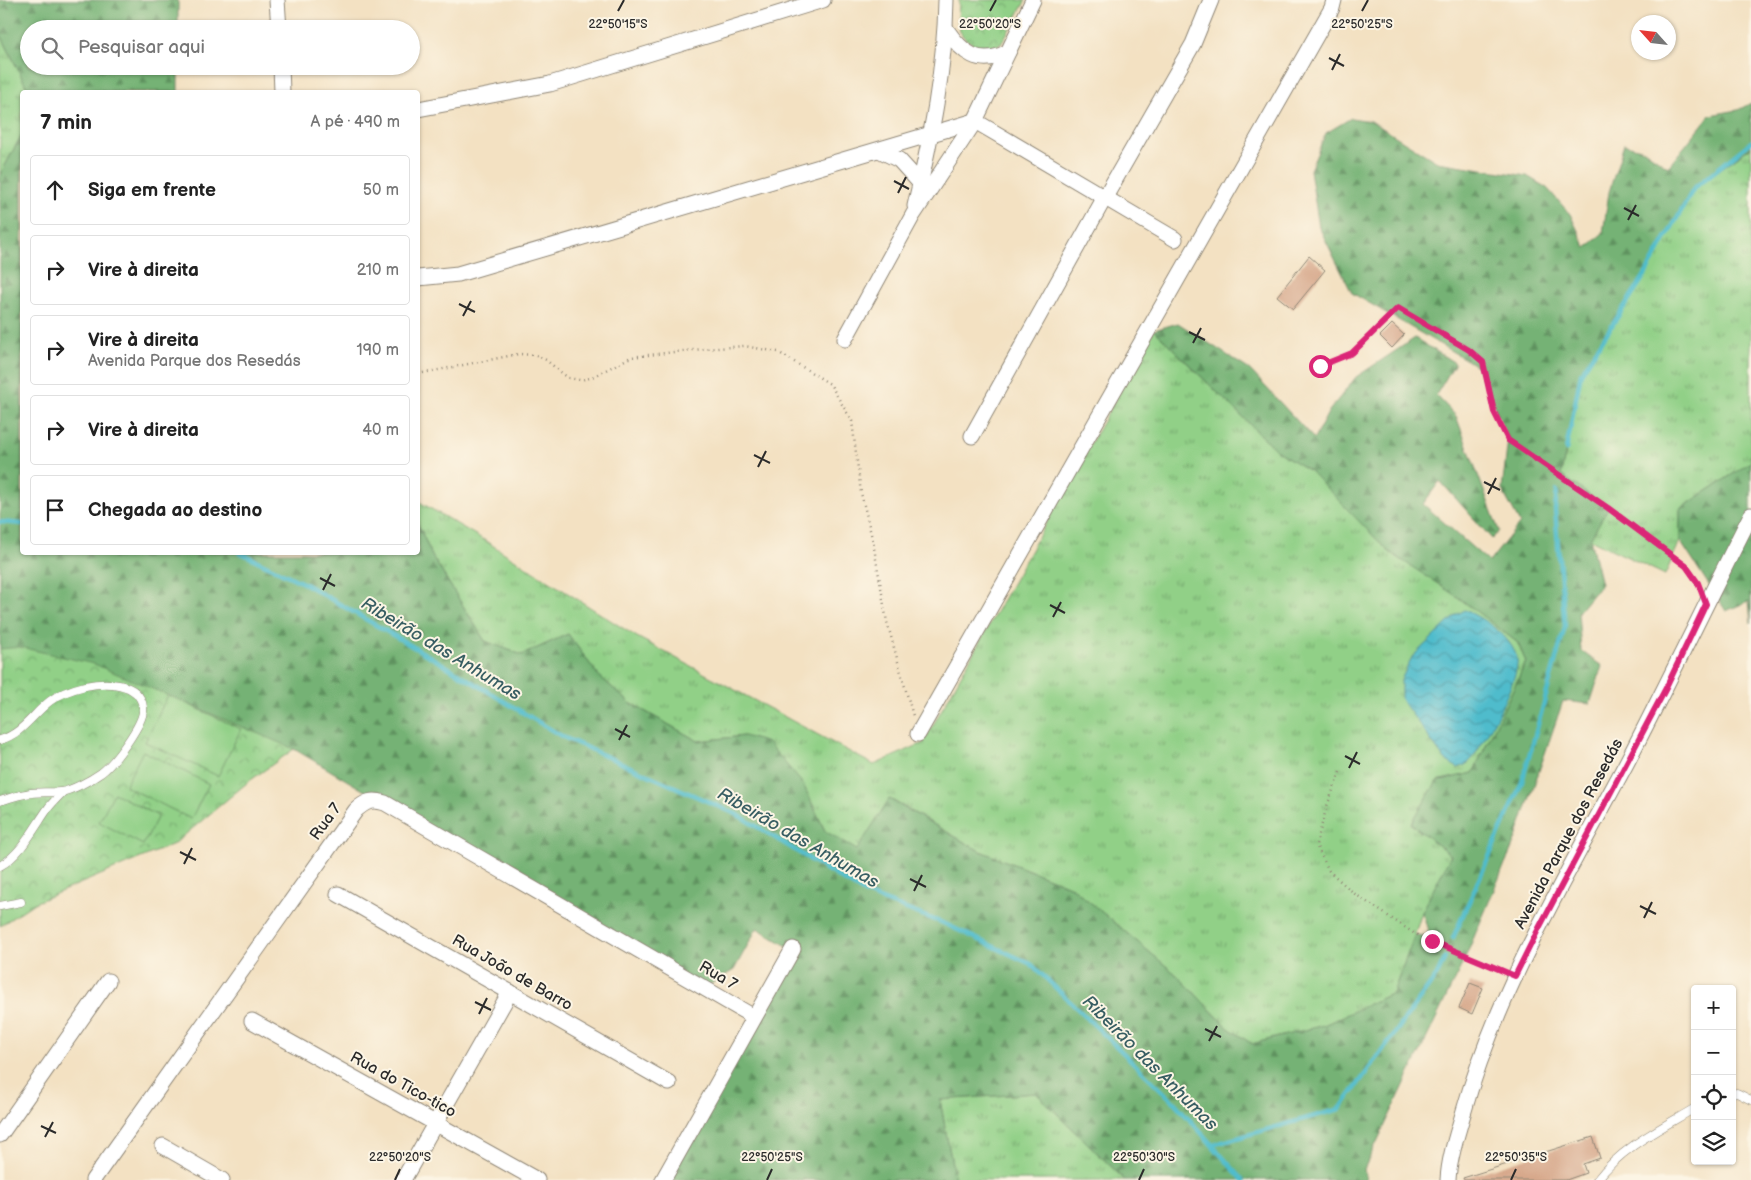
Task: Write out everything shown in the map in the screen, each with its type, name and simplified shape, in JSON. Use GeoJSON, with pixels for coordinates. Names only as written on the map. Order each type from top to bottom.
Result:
{"type":"FeatureCollection","features":[{"type":"Feature","properties":{"kind":"street"},"geometry":{"type":"LineString","coordinates":[[278,0],[279,20]]}},
{"type":"Feature","properties":{"kind":"street"},"geometry":{"type":"LineString","coordinates":[[420,109],[550,84],[823,0]]}},
{"type":"Feature","properties":{"kind":"street"},"geometry":{"type":"LineString","coordinates":[[913,215],[932,134],[946,29],[946,0]]}},
{"type":"Feature","properties":{"kind":"street"},"geometry":{"type":"LineString","coordinates":[[845,339],[913,215],[975,121],[1033,0]]}},
{"type":"Feature","properties":{"kind":"street"},"geometry":{"type":"LineString","coordinates":[[972,436],[1105,197],[1193,44],[1211,0]]}},
{"type":"Feature","properties":{"kind":"street"},"geometry":{"type":"LineString","coordinates":[[918,734],[1332,8],[1334,0]]}},
{"type":"Feature","properties":{"kind":"street"},"geometry":{"type":"LineString","coordinates":[[946,29],[958,46],[974,56],[992,58],[1008,52]]}},
{"type":"Feature","properties":{"kind":"street"},"geometry":{"type":"LineString","coordinates":[[281,75],[282,90]]}},
{"type":"Feature","properties":{"kind":"street"},"geometry":{"type":"LineString","coordinates":[[420,278],[458,274],[975,121],[1175,239]]}},
{"type":"Feature","properties":{"kind":"street"},"geometry":{"type":"LineString","coordinates":[[879,150],[899,160],[920,183]]}},
{"type":"Feature","properties":{"kind":"street","name":"Avenida Parque dos Resedás"},"geometry":{"type":"LineString","coordinates":[[1448,1180],[1453,1151],[1475,1073],[1515,976],[1542,921],[1666,688],[1751,515]]}},
{"type":"Feature","properties":{"kind":"street","name":"Rua 7"},"geometry":{"type":"LineString","coordinates":[[94,1180],[350,818],[365,802],[376,800],[385,803],[754,1017]]}},
{"type":"Feature","properties":{"kind":"street","name":"Rua João de Barro"},"geometry":{"type":"LineString","coordinates":[[338,894],[669,1082]]}},
{"type":"Feature","properties":{"kind":"street"},"geometry":{"type":"LineString","coordinates":[[663,1180],[793,949]]}},
{"type":"Feature","properties":{"kind":"street"},"geometry":{"type":"LineString","coordinates":[[0,1135],[108,980]]}},
{"type":"Feature","properties":{"kind":"street"},"geometry":{"type":"LineString","coordinates":[[404,1180],[510,992]]}},
{"type":"Feature","properties":{"kind":"street","name":"Rua do Tico-tico"},"geometry":{"type":"LineString","coordinates":[[252,1021],[536,1180]]}},
{"type":"Feature","properties":{"kind":"street"},"geometry":{"type":"LineString","coordinates":[[163,1146],[222,1180]]}},
{"type":"Feature","properties":{"kind":"lane"},"geometry":{"type":"LineString","coordinates":[[0,740],[15,734],[51,700],[67,691],[86,686],[108,684],[125,686],[137,694],[144,708],[141,719],[131,737],[113,762],[86,782],[63,792],[49,806],[36,827],[17,851],[0,866]]}},
{"type":"Feature","properties":{"kind":"lane"},"geometry":{"type":"LineString","coordinates":[[0,801],[26,793],[63,792]]}},
{"type":"Feature","properties":{"kind":"lane"},"geometry":{"type":"LineString","coordinates":[[0,906],[21,902]]}},
{"type":"Feature","properties":{"kind":"lane"},"geometry":{"type":"LineString","coordinates":[[1736,1093],[1751,1100]]}},
{"type":"Feature","properties":{"kind":"lane"},"geometry":{"type":"LineString","coordinates":[[1597,1180],[1606,1168],[1632,1145],[1691,1110]]}},
{"type":"Feature","properties":{"kind":"path"},"geometry":{"type":"LineString","coordinates":[[1320,366],[1352,353],[1398,308],[1469,350],[1483,362],[1494,412],[1508,440],[1608,508],[1686,566],[1698,583],[1706,604]]}},
{"type":"Feature","properties":{"kind":"path"},"geometry":{"type":"LineString","coordinates":[[420,374],[519,354],[536,355],[546,360],[568,378],[580,380],[590,378],[631,357],[744,346],[778,352],[830,384],[852,420],[861,493],[873,542],[887,622],[918,734]]}},
{"type":"Feature","properties":{"kind":"path"},"geometry":{"type":"LineString","coordinates":[[1340,772],[1316,845],[1329,871],[1355,894],[1415,934],[1515,976]]}},
{"type":"Feature","properties":{"kind":"green space"},"geometry":{"type":"Polygon","coordinates":[[[0,0],[178,0],[178,20],[20,20],[20,74],[1,35],[0,0]]]}},
{"type":"Feature","properties":{"kind":"green space"},"geometry":{"type":"Polygon","coordinates":[[[959,0],[1026,0],[1001,44],[989,47],[971,43],[962,35],[958,26],[959,0]]]}},
{"type":"Feature","properties":{"kind":"green space"},"geometry":{"type":"Polygon","coordinates":[[[0,20],[1,35],[28,90],[20,90],[20,138],[0,175],[0,20]]]}},
{"type":"Feature","properties":{"kind":"green space"},"geometry":{"type":"Polygon","coordinates":[[[21,75],[178,75],[178,90],[28,90],[21,75]]]}},
{"type":"Feature","properties":{"kind":"green space"},"geometry":{"type":"Polygon","coordinates":[[[1751,103],[1751,147],[1694,188],[1645,275],[1581,373],[1561,475],[1608,508],[1590,539],[1601,584],[1578,612],[1581,651],[1602,666],[1590,704],[1563,701],[1516,838],[1466,956],[1364,1169],[1366,1180],[1125,1180],[1036,1093],[940,1100],[955,1180],[663,1180],[792,949],[757,928],[734,970],[704,988],[294,749],[0,649],[0,175],[20,138],[20,555],[420,555],[420,529],[432,556],[485,641],[522,655],[568,634],[598,675],[630,703],[698,741],[744,736],[768,743],[803,784],[825,831],[857,850],[889,799],[980,851],[1072,887],[1178,976],[1227,1027],[1252,1044],[1324,1025],[1393,993],[1415,934],[1431,940],[1422,912],[1451,855],[1411,824],[1437,781],[1473,773],[1526,662],[1518,643],[1459,598],[1388,551],[1310,471],[1277,451],[1154,330],[1178,323],[1250,370],[1314,439],[1329,411],[1356,377],[1415,338],[1455,363],[1436,395],[1456,416],[1499,531],[1492,539],[1440,481],[1423,504],[1489,562],[1520,523],[1502,490],[1508,439],[1477,366],[1352,293],[1319,227],[1310,170],[1326,133],[1351,118],[1371,121],[1437,162],[1527,176],[1547,188],[1570,214],[1586,248],[1603,233],[1609,192],[1624,144],[1644,150],[1668,167],[1710,115],[1738,110],[1751,103]]]}},
{"type":"Feature","properties":{"kind":"green space"},"geometry":{"type":"Polygon","coordinates":[[[1751,147],[1751,462],[1680,509],[1680,541],[1665,575],[1590,539],[1561,475],[1581,373],[1645,275],[1694,188],[1751,147]]]}},
{"type":"Feature","properties":{"kind":"green space"},"geometry":{"type":"Polygon","coordinates":[[[1154,330],[1277,451],[1310,471],[1459,598],[1518,643],[1526,662],[1473,773],[1437,781],[1411,824],[1451,855],[1422,912],[1393,993],[1324,1025],[1252,1044],[1227,1027],[1178,976],[1072,887],[980,851],[890,799],[857,851],[825,831],[803,784],[744,736],[698,741],[630,703],[598,675],[568,634],[522,655],[485,641],[432,556],[420,529],[420,502],[484,540],[637,637],[874,765],[923,743],[1154,330]]]}},
{"type":"Feature","properties":{"kind":"green space"},"geometry":{"type":"Polygon","coordinates":[[[1751,462],[1751,623],[1749,601],[1726,611],[1680,541],[1680,509],[1751,462]]]}},
{"type":"Feature","properties":{"kind":"green space"},"geometry":{"type":"Polygon","coordinates":[[[20,647],[94,664],[294,749],[248,782],[174,844],[34,903],[0,926],[0,649],[20,647]]]}},
{"type":"Feature","properties":{"kind":"green space"},"geometry":{"type":"Polygon","coordinates":[[[168,695],[241,729],[218,776],[145,742],[168,695]]]}},
{"type":"Feature","properties":{"kind":"green space"},"geometry":{"type":"Polygon","coordinates":[[[143,751],[209,784],[191,819],[125,786],[143,751]]]}},
{"type":"Feature","properties":{"kind":"green space"},"geometry":{"type":"Polygon","coordinates":[[[114,793],[158,816],[143,845],[99,822],[114,793]]]}},
{"type":"Feature","properties":{"kind":"green space"},"geometry":{"type":"Polygon","coordinates":[[[1036,1093],[1125,1180],[955,1180],[940,1100],[1036,1093]]]}},
{"type":"Feature","properties":{"kind":"water"},"geometry":{"type":"Polygon","coordinates":[[[1465,610],[1488,623],[1503,636],[1514,651],[1517,659],[1517,668],[1500,710],[1477,752],[1470,761],[1458,768],[1445,760],[1401,699],[1401,680],[1412,657],[1456,615],[1465,610]]]}},
{"type":"Feature","properties":{"kind":"building"},"geometry":{"type":"Polygon","coordinates":[[[1309,256],[1325,270],[1293,309],[1277,296],[1309,256]]]}},
{"type":"Feature","properties":{"kind":"building"},"geometry":{"type":"Polygon","coordinates":[[[1392,324],[1404,335],[1392,348],[1380,336],[1392,324]]]}},
{"type":"Feature","properties":{"kind":"building"},"geometry":{"type":"Polygon","coordinates":[[[1470,983],[1483,988],[1472,1014],[1459,1008],[1470,983]]]}},
{"type":"Feature","properties":{"kind":"building"},"geometry":{"type":"Polygon","coordinates":[[[1593,1137],[1600,1158],[1583,1164],[1586,1173],[1566,1180],[1464,1180],[1463,1178],[1593,1137]]]}},
{"type":"Feature","properties":{"kind":"waterway"},"geometry":{"type":"LineString","coordinates":[[1566,450],[1581,373],[1645,275],[1694,188],[1751,142]]}},
{"type":"Feature","properties":{"kind":"waterway"},"geometry":{"type":"LineString","coordinates":[[1453,938],[1522,782],[1565,627],[1555,510],[1557,491]]}},
{"type":"Feature","properties":{"kind":"waterway","name":"Ribeirão das Anhumas"},"geometry":{"type":"LineString","coordinates":[[0,522],[20,524]]}},
{"type":"Feature","properties":{"kind":"waterway","name":"Ribeirão das Anhumas"},"geometry":{"type":"LineString","coordinates":[[245,555],[305,584],[563,737],[738,815],[866,894],[943,923],[1031,964],[1174,1102],[1243,1180]]}},
{"type":"Feature","properties":{"kind":"waterway"},"geometry":{"type":"LineString","coordinates":[[1212,1145],[1340,1109],[1437,975],[1445,958]]}},
{"type":"Feature","properties":{"kind":"route"},"geometry":{"type":"LineString","coordinates":[[1320,366],[1352,353],[1398,308],[1469,350],[1483,362],[1494,412],[1508,440],[1608,508],[1686,566],[1698,583],[1706,604],[1666,688],[1515,976],[1432,941]]}}]}
